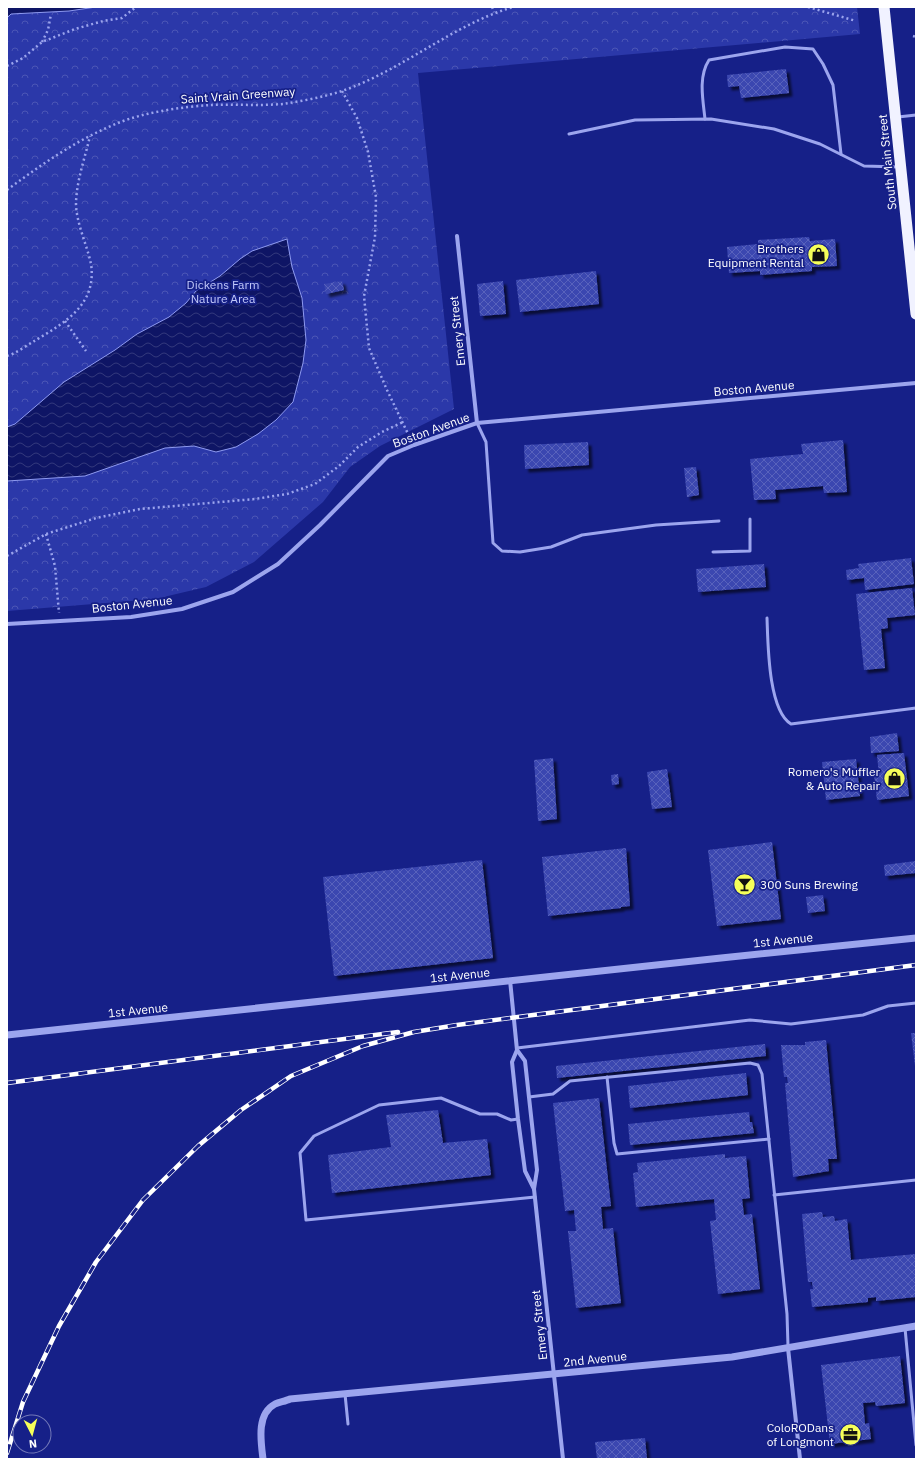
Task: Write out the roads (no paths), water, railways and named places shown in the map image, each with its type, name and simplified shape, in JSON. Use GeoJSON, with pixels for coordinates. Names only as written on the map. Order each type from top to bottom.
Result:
{"type":"FeatureCollection","features":[{"type":"Feature","properties":{"kind":"highway","name":"South Main Street"},"geometry":{"type":"LineString","coordinates":[[884,10],[916,314]]}},
{"type":"Feature","properties":{"kind":"street","name":"Emery Street"},"geometry":{"type":"LineString","coordinates":[[457,236],[477,424]]}},
{"type":"Feature","properties":{"kind":"street","name":"Boston Avenue"},"geometry":{"type":"LineString","coordinates":[[7,624],[131,617],[182,609],[233,592],[278,564],[320,525],[388,456],[414,445],[477,424],[916,383]]}},
{"type":"Feature","properties":{"kind":"street","name":"1st Avenue"},"geometry":{"type":"LineString","coordinates":[[7,1035],[510,980],[916,938]]}},
{"type":"Feature","properties":{"kind":"street","name":"Emery Street"},"geometry":{"type":"LineString","coordinates":[[510,980],[517,1049],[524,1061],[529,1097],[537,1170],[534,1189],[563,1459]]}},
{"type":"Feature","properties":{"kind":"street","name":"Emery Street"},"geometry":{"type":"LineString","coordinates":[[517,1049],[512,1062],[518,1119],[525,1171],[534,1189]]}},
{"type":"Feature","properties":{"kind":"street","name":"2nd Avenue"},"geometry":{"type":"LineString","coordinates":[[263,1459],[261,1442],[262,1421],[266,1412],[275,1404],[290,1400],[732,1356],[916,1326]]}},
{"type":"Feature","properties":{"kind":"street"},"geometry":{"type":"LineString","coordinates":[[788,1348],[800,1459]]}},
{"type":"Feature","properties":{"kind":"lane"},"geometry":{"type":"LineString","coordinates":[[705,119],[702,89],[704,68],[709,60],[785,47],[813,50],[823,64],[833,85],[841,154]]}},
{"type":"Feature","properties":{"kind":"lane"},"geometry":{"type":"LineString","coordinates":[[895,117],[916,115]]}},
{"type":"Feature","properties":{"kind":"lane"},"geometry":{"type":"LineString","coordinates":[[569,134],[635,120],[705,119],[774,129],[820,144],[864,166],[900,168]]}},
{"type":"Feature","properties":{"kind":"lane"},"geometry":{"type":"LineString","coordinates":[[477,424],[486,442],[493,543],[502,551],[520,552],[551,547],[582,535],[641,527],[719,521]]}},
{"type":"Feature","properties":{"kind":"lane"},"geometry":{"type":"LineString","coordinates":[[713,552],[750,551],[750,519]]}},
{"type":"Feature","properties":{"kind":"lane"},"geometry":{"type":"LineString","coordinates":[[766,618],[770,675],[785,720],[791,724],[916,708]]}},
{"type":"Feature","properties":{"kind":"lane"},"geometry":{"type":"LineString","coordinates":[[517,1049],[750,1020],[791,1024],[863,1015],[888,1006],[916,1003]]}},
{"type":"Feature","properties":{"kind":"lane"},"geometry":{"type":"LineString","coordinates":[[529,1097],[553,1094],[570,1081],[750,1063],[758,1065],[762,1074],[769,1139],[787,1314],[788,1348]]}},
{"type":"Feature","properties":{"kind":"lane"},"geometry":{"type":"LineString","coordinates":[[607,1077],[614,1143],[617,1154],[769,1139]]}},
{"type":"Feature","properties":{"kind":"lane"},"geometry":{"type":"LineString","coordinates":[[518,1119],[511,1120],[497,1114],[480,1114],[441,1098],[378,1105],[314,1136],[300,1153],[306,1220],[535,1197]]}},
{"type":"Feature","properties":{"kind":"lane"},"geometry":{"type":"LineString","coordinates":[[774,1194],[916,1180]]}},
{"type":"Feature","properties":{"kind":"lane"},"geometry":{"type":"LineString","coordinates":[[905,1328],[916,1445]]}},
{"type":"Feature","properties":{"kind":"lane"},"geometry":{"type":"LineString","coordinates":[[345,1394],[348,1424]]}},
{"type":"Feature","properties":{"kind":"water"},"geometry":{"type":"Polygon","coordinates":[[[7,7],[96,7],[69,11],[11,14],[7,18],[7,7]]]}},
{"type":"Feature","properties":{"kind":"water"},"geometry":{"type":"Polygon","coordinates":[[[287,239],[292,267],[302,298],[306,340],[303,363],[293,402],[276,420],[258,434],[236,447],[216,452],[194,446],[165,448],[85,476],[7,481],[7,427],[15,424],[64,382],[115,350],[137,334],[169,317],[186,303],[196,291],[220,276],[240,259],[252,251],[287,239]]]}},
{"type":"Feature","properties":{"kind":"railway"},"geometry":{"type":"LineString","coordinates":[[7,1453],[23,1402],[59,1326],[96,1262],[143,1200],[198,1146],[241,1110],[291,1076],[363,1046],[414,1032],[457,1025],[916,965]]}},
{"type":"Feature","properties":{"kind":"railway"},"geometry":{"type":"LineString","coordinates":[[7,1083],[398,1032]]}},
{"type":"Feature","properties":{"kind":"place","name":"Brothers Equipment Rental"},"geometry":{"type":"Point","coordinates":[819,255]}},
{"type":"Feature","properties":{"kind":"place","name":"Romero's Muffler & Auto Repair"},"geometry":{"type":"Point","coordinates":[895,778]}},
{"type":"Feature","properties":{"kind":"place","name":"300 Suns Brewing"},"geometry":{"type":"Point","coordinates":[744,884]}},
{"type":"Feature","properties":{"kind":"place","name":"ColoRODans of Longmont"},"geometry":{"type":"Point","coordinates":[850,1434]}},
{"type":"Feature","properties":{"kind":"park label","name":"Dickens Farm Nature Area"},"geometry":{"type":"Point","coordinates":[223,291]}}]}
